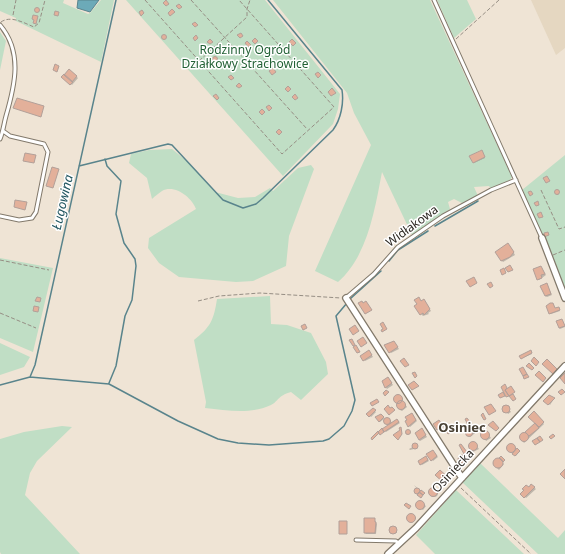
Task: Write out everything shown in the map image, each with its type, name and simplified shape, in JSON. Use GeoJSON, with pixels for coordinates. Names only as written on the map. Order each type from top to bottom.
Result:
{"type":"FeatureCollection","features":[{"type":"Feature","properties":{"kind":"street"},"geometry":{"type":"LineString","coordinates":[[542,238],[565,298]]}},
{"type":"Feature","properties":{"kind":"street"},"geometry":{"type":"LineString","coordinates":[[346,298],[462,478]]}},
{"type":"Feature","properties":{"kind":"street","name":"Osiniecka"},"geometry":{"type":"LineString","coordinates":[[388,554],[457,484],[565,366]]}},
{"type":"Feature","properties":{"kind":"lane"},"geometry":{"type":"LineString","coordinates":[[434,0],[542,238]]}},
{"type":"Feature","properties":{"kind":"lane"},"geometry":{"type":"LineString","coordinates":[[0,25],[10,39],[16,76],[0,139]]}},
{"type":"Feature","properties":{"kind":"lane"},"geometry":{"type":"LineString","coordinates":[[0,216],[19,220],[32,218],[36,212],[48,152],[44,144],[10,136],[3,131]]}},
{"type":"Feature","properties":{"kind":"lane","name":"Widłakowa"},"geometry":{"type":"LineString","coordinates":[[346,298],[374,274],[398,247],[461,206],[516,180]]}},
{"type":"Feature","properties":{"kind":"lane"},"geometry":{"type":"LineString","coordinates":[[356,540],[396,541],[399,544]]}},
{"type":"Feature","properties":{"kind":"path"},"geometry":{"type":"LineString","coordinates":[[13,16],[16,0]]}},
{"type":"Feature","properties":{"kind":"path"},"geometry":{"type":"LineString","coordinates":[[0,25],[2,21],[8,19],[36,26],[39,23],[45,0]]}},
{"type":"Feature","properties":{"kind":"path"},"geometry":{"type":"LineString","coordinates":[[145,0],[282,154],[334,107],[239,0]]}},
{"type":"Feature","properties":{"kind":"path"},"geometry":{"type":"LineString","coordinates":[[191,0],[307,130]]}},
{"type":"Feature","properties":{"kind":"path"},"geometry":{"type":"LineString","coordinates":[[199,61],[247,17],[247,9],[250,0]]}},
{"type":"Feature","properties":{"kind":"path"},"geometry":{"type":"LineString","coordinates":[[452,41],[499,0]]}},
{"type":"Feature","properties":{"kind":"path"},"geometry":{"type":"LineString","coordinates":[[541,190],[559,228],[565,227]]}},
{"type":"Feature","properties":{"kind":"path"},"geometry":{"type":"LineString","coordinates":[[552,255],[565,250]]}},
{"type":"Feature","properties":{"kind":"path"},"geometry":{"type":"LineString","coordinates":[[0,260],[49,270]]}},
{"type":"Feature","properties":{"kind":"path"},"geometry":{"type":"LineString","coordinates":[[198,301],[219,296],[260,293],[346,298]]}},
{"type":"Feature","properties":{"kind":"path"},"geometry":{"type":"LineString","coordinates":[[0,313],[36,328]]}},
{"type":"Feature","properties":{"kind":"path"},"geometry":{"type":"LineString","coordinates":[[457,484],[531,554]]}},
{"type":"Feature","properties":{"kind":"shaded area"},"geometry":{"type":"Polygon","coordinates":[[[531,0],[565,0],[565,48],[556,55],[531,0]]]}},
{"type":"Feature","properties":{"kind":"green space"},"geometry":{"type":"Polygon","coordinates":[[[0,0],[64,0],[63,3],[88,14],[101,0],[114,0],[101,62],[16,21],[16,18],[0,11],[0,0]]]}},
{"type":"Feature","properties":{"kind":"green space","name":"Rodzinny Ogród Działkowy Strachowice"},"geometry":{"type":"Polygon","coordinates":[[[126,0],[265,0],[340,94],[338,109],[333,124],[283,176],[126,0]]]}},
{"type":"Feature","properties":{"kind":"green space"},"geometry":{"type":"Polygon","coordinates":[[[273,0],[430,0],[512,177],[510,180],[491,189],[489,186],[474,187],[478,196],[462,203],[454,199],[448,202],[450,209],[412,235],[382,172],[369,231],[357,259],[338,282],[315,271],[371,145],[354,113],[347,93],[273,0]],[[481,150],[469,156],[473,163],[485,157],[481,150]]]}},
{"type":"Feature","properties":{"kind":"green space"},"geometry":{"type":"Polygon","coordinates":[[[437,0],[467,0],[476,19],[454,38],[437,0]]]}},
{"type":"Feature","properties":{"kind":"green space"},"geometry":{"type":"Polygon","coordinates":[[[0,32],[6,41],[0,70],[0,32]]]}},
{"type":"Feature","properties":{"kind":"green space"},"geometry":{"type":"Polygon","coordinates":[[[172,149],[189,163],[215,192],[238,198],[255,197],[270,188],[273,191],[298,168],[311,165],[314,169],[289,236],[286,266],[253,281],[236,282],[179,277],[159,263],[148,248],[149,238],[196,209],[187,197],[172,189],[162,191],[152,199],[147,178],[129,163],[131,154],[149,150],[172,149]]]}},
{"type":"Feature","properties":{"kind":"green space"},"geometry":{"type":"Polygon","coordinates":[[[565,155],[565,291],[522,190],[565,155]]]}},
{"type":"Feature","properties":{"kind":"green space"},"geometry":{"type":"Polygon","coordinates":[[[0,258],[53,268],[33,352],[0,338],[0,258]]]}},
{"type":"Feature","properties":{"kind":"green space"},"geometry":{"type":"Polygon","coordinates":[[[270,296],[271,324],[287,325],[311,333],[326,362],[328,374],[301,400],[291,392],[283,395],[271,405],[254,410],[230,411],[205,408],[206,402],[194,340],[208,327],[211,322],[215,312],[217,299],[270,296]]]}},
{"type":"Feature","properties":{"kind":"green space"},"geometry":{"type":"Polygon","coordinates":[[[0,343],[30,357],[24,367],[0,375],[0,343]]]}},
{"type":"Feature","properties":{"kind":"green space"},"geometry":{"type":"Polygon","coordinates":[[[62,426],[72,427],[37,461],[30,473],[25,495],[80,554],[1,554],[0,439],[24,432],[62,426]]]}},
{"type":"Feature","properties":{"kind":"green space"},"geometry":{"type":"Polygon","coordinates":[[[480,463],[558,538],[565,530],[565,554],[538,554],[462,482],[480,463]]]}},
{"type":"Feature","properties":{"kind":"green space"},"geometry":{"type":"Polygon","coordinates":[[[456,490],[524,554],[435,554],[416,535],[456,490]]]}},
{"type":"Feature","properties":{"kind":"water"},"geometry":{"type":"Polygon","coordinates":[[[78,0],[99,0],[90,12],[77,8],[78,0]]]}},
{"type":"Feature","properties":{"kind":"building"},"geometry":{"type":"Polygon","coordinates":[[[166,0],[169,4],[166,6],[163,3],[166,0]]]}},
{"type":"Feature","properties":{"kind":"building"},"geometry":{"type":"Polygon","coordinates":[[[179,4],[182,7],[179,9],[176,6],[179,4]]]}},
{"type":"Feature","properties":{"kind":"building"},"geometry":{"type":"Polygon","coordinates":[[[35,8],[39,8],[39,12],[35,12],[35,8]]]}},
{"type":"Feature","properties":{"kind":"building"},"geometry":{"type":"Polygon","coordinates":[[[172,9],[175,12],[170,16],[168,13],[172,9]]]}},
{"type":"Feature","properties":{"kind":"building"},"geometry":{"type":"Polygon","coordinates":[[[142,10],[144,13],[141,16],[139,12],[142,10]]]}},
{"type":"Feature","properties":{"kind":"building"},"geometry":{"type":"Polygon","coordinates":[[[55,11],[59,12],[58,16],[54,15],[55,11]]]}},
{"type":"Feature","properties":{"kind":"building"},"geometry":{"type":"Polygon","coordinates":[[[33,15],[38,16],[36,24],[33,23],[33,15]]]}},
{"type":"Feature","properties":{"kind":"building"},"geometry":{"type":"Polygon","coordinates":[[[195,22],[198,25],[195,27],[192,24],[195,22]]]}},
{"type":"Feature","properties":{"kind":"building"},"geometry":{"type":"Polygon","coordinates":[[[241,33],[243,36],[240,38],[237,35],[241,33]]]}},
{"type":"Feature","properties":{"kind":"building"},"geometry":{"type":"Polygon","coordinates":[[[162,35],[166,35],[166,39],[162,39],[162,35]]]}},
{"type":"Feature","properties":{"kind":"building"},"geometry":{"type":"Polygon","coordinates":[[[196,35],[198,38],[195,41],[193,38],[196,35]]]}},
{"type":"Feature","properties":{"kind":"building"},"geometry":{"type":"Polygon","coordinates":[[[255,38],[258,41],[255,44],[252,41],[255,38]]]}},
{"type":"Feature","properties":{"kind":"building"},"geometry":{"type":"Polygon","coordinates":[[[210,39],[213,42],[210,44],[207,42],[210,39]]]}},
{"type":"Feature","properties":{"kind":"building"},"geometry":{"type":"Polygon","coordinates":[[[292,39],[296,43],[293,46],[289,42],[292,39]]]}},
{"type":"Feature","properties":{"kind":"building"},"geometry":{"type":"Polygon","coordinates":[[[247,41],[251,45],[248,47],[245,43],[247,41]]]}},
{"type":"Feature","properties":{"kind":"building"},"geometry":{"type":"Polygon","coordinates":[[[215,56],[218,59],[215,62],[212,59],[215,56]]]}},
{"type":"Feature","properties":{"kind":"building"},"geometry":{"type":"Polygon","coordinates":[[[55,64],[59,66],[57,72],[53,70],[55,64]]]}},
{"type":"Feature","properties":{"kind":"building"},"geometry":{"type":"Polygon","coordinates":[[[273,68],[276,72],[272,75],[269,71],[273,68]]]}},
{"type":"Feature","properties":{"kind":"building"},"geometry":{"type":"Polygon","coordinates":[[[69,69],[77,76],[72,82],[64,75],[69,69]]]}},
{"type":"Feature","properties":{"kind":"building"},"geometry":{"type":"Polygon","coordinates":[[[318,72],[321,75],[318,78],[315,74],[318,72]]]}},
{"type":"Feature","properties":{"kind":"building"},"geometry":{"type":"Polygon","coordinates":[[[64,74],[73,82],[70,85],[61,77],[64,74]]]}},
{"type":"Feature","properties":{"kind":"building"},"geometry":{"type":"Polygon","coordinates":[[[231,75],[234,78],[231,80],[228,77],[231,75]]]}},
{"type":"Feature","properties":{"kind":"building"},"geometry":{"type":"Polygon","coordinates":[[[239,83],[242,86],[239,88],[236,86],[239,83]]]}},
{"type":"Feature","properties":{"kind":"building"},"geometry":{"type":"Polygon","coordinates":[[[288,86],[291,89],[288,92],[285,89],[288,86]]]}},
{"type":"Feature","properties":{"kind":"building"},"geometry":{"type":"Polygon","coordinates":[[[332,88],[336,93],[331,96],[328,92],[332,88]]]}},
{"type":"Feature","properties":{"kind":"building"},"geometry":{"type":"Polygon","coordinates":[[[216,94],[219,98],[217,100],[213,96],[216,94]]]}},
{"type":"Feature","properties":{"kind":"building"},"geometry":{"type":"Polygon","coordinates":[[[295,94],[298,98],[295,100],[292,97],[295,94]]]}},
{"type":"Feature","properties":{"kind":"building"},"geometry":{"type":"Polygon","coordinates":[[[17,98],[44,106],[41,117],[13,108],[17,98]]]}},
{"type":"Feature","properties":{"kind":"building"},"geometry":{"type":"Polygon","coordinates":[[[269,105],[272,108],[269,111],[266,107],[269,105]]]}},
{"type":"Feature","properties":{"kind":"building"},"geometry":{"type":"Polygon","coordinates":[[[262,109],[265,112],[262,115],[259,112],[262,109]]]}},
{"type":"Feature","properties":{"kind":"building"},"geometry":{"type":"Polygon","coordinates":[[[279,129],[282,132],[279,135],[276,132],[279,129]]]}},
{"type":"Feature","properties":{"kind":"building"},"geometry":{"type":"Polygon","coordinates":[[[482,150],[485,157],[473,163],[469,156],[482,150]]]}},
{"type":"Feature","properties":{"kind":"building"},"geometry":{"type":"Polygon","coordinates":[[[25,153],[36,155],[34,163],[23,161],[25,153]]]}},
{"type":"Feature","properties":{"kind":"building"},"geometry":{"type":"Polygon","coordinates":[[[52,167],[59,169],[53,188],[46,186],[52,167]]]}},
{"type":"Feature","properties":{"kind":"building"},"geometry":{"type":"Polygon","coordinates":[[[547,176],[550,181],[546,183],[543,178],[547,176]]]}},
{"type":"Feature","properties":{"kind":"building"},"geometry":{"type":"Polygon","coordinates":[[[557,189],[560,192],[557,195],[554,192],[557,189]]]}},
{"type":"Feature","properties":{"kind":"building"},"geometry":{"type":"Polygon","coordinates":[[[531,191],[533,194],[530,196],[528,192],[531,191]]]}},
{"type":"Feature","properties":{"kind":"building"},"geometry":{"type":"Polygon","coordinates":[[[15,200],[27,202],[25,210],[14,207],[15,200]]]}},
{"type":"Feature","properties":{"kind":"building"},"geometry":{"type":"Polygon","coordinates":[[[538,201],[539,205],[536,206],[534,203],[538,201]]]}},
{"type":"Feature","properties":{"kind":"building"},"geometry":{"type":"Polygon","coordinates":[[[541,212],[543,217],[539,218],[537,214],[541,212]]]}},
{"type":"Feature","properties":{"kind":"building"},"geometry":{"type":"Polygon","coordinates":[[[548,232],[549,235],[544,237],[544,233],[548,232]]]}},
{"type":"Feature","properties":{"kind":"building"},"geometry":{"type":"Polygon","coordinates":[[[508,243],[514,252],[510,257],[501,261],[495,252],[508,243]]]}},
{"type":"Feature","properties":{"kind":"building"},"geometry":{"type":"Polygon","coordinates":[[[510,265],[513,270],[508,272],[505,268],[510,265]]]}},
{"type":"Feature","properties":{"kind":"building"},"geometry":{"type":"Polygon","coordinates":[[[541,266],[545,274],[541,275],[542,278],[537,280],[533,269],[541,266]]]}},
{"type":"Feature","properties":{"kind":"building"},"geometry":{"type":"Polygon","coordinates":[[[504,268],[506,273],[502,275],[500,270],[504,268]]]}},
{"type":"Feature","properties":{"kind":"building"},"geometry":{"type":"Polygon","coordinates":[[[474,277],[477,283],[470,287],[466,281],[474,277]]]}},
{"type":"Feature","properties":{"kind":"building"},"geometry":{"type":"Polygon","coordinates":[[[491,282],[493,286],[490,288],[487,284],[491,282]]]}},
{"type":"Feature","properties":{"kind":"building"},"geometry":{"type":"Polygon","coordinates":[[[547,283],[551,294],[545,296],[540,286],[547,283]]]}},
{"type":"Feature","properties":{"kind":"building"},"geometry":{"type":"Polygon","coordinates":[[[37,297],[41,298],[40,302],[35,301],[37,297]]]}},
{"type":"Feature","properties":{"kind":"building"},"geometry":{"type":"Polygon","coordinates":[[[419,297],[421,301],[424,299],[430,309],[424,315],[423,313],[420,315],[414,306],[417,304],[414,300],[419,297]]]}},
{"type":"Feature","properties":{"kind":"building"},"geometry":{"type":"Polygon","coordinates":[[[362,301],[363,303],[366,301],[372,310],[365,314],[358,303],[362,301]]]}},
{"type":"Feature","properties":{"kind":"building"},"geometry":{"type":"Polygon","coordinates":[[[553,303],[555,308],[559,307],[560,310],[549,314],[546,306],[553,303]]]}},
{"type":"Feature","properties":{"kind":"building"},"geometry":{"type":"Polygon","coordinates":[[[34,306],[39,307],[38,312],[33,311],[34,306]]]}},
{"type":"Feature","properties":{"kind":"building"},"geometry":{"type":"Polygon","coordinates":[[[562,319],[565,326],[559,328],[556,321],[562,319]]]}},
{"type":"Feature","properties":{"kind":"building"},"geometry":{"type":"Polygon","coordinates":[[[383,322],[387,329],[382,332],[381,330],[383,329],[380,324],[383,322]]]}},
{"type":"Feature","properties":{"kind":"building"},"geometry":{"type":"Polygon","coordinates":[[[305,324],[307,328],[303,330],[301,326],[305,324]]]}},
{"type":"Feature","properties":{"kind":"building"},"geometry":{"type":"Polygon","coordinates":[[[355,325],[359,331],[353,335],[349,329],[355,325]]]}},
{"type":"Feature","properties":{"kind":"building"},"geometry":{"type":"Polygon","coordinates":[[[363,337],[367,343],[361,347],[357,341],[363,337]]]}},
{"type":"Feature","properties":{"kind":"building"},"geometry":{"type":"Polygon","coordinates":[[[352,339],[355,345],[353,346],[349,340],[352,339]]]}},
{"type":"Feature","properties":{"kind":"building"},"geometry":{"type":"Polygon","coordinates":[[[394,341],[398,347],[389,353],[384,345],[394,341]]]}},
{"type":"Feature","properties":{"kind":"building"},"geometry":{"type":"Polygon","coordinates":[[[356,345],[360,352],[357,353],[353,347],[356,345]]]}},
{"type":"Feature","properties":{"kind":"building"},"geometry":{"type":"Polygon","coordinates":[[[369,350],[372,355],[363,361],[360,356],[369,350]]]}},
{"type":"Feature","properties":{"kind":"building"},"geometry":{"type":"Polygon","coordinates":[[[531,350],[532,353],[521,359],[519,356],[531,350]]]}},
{"type":"Feature","properties":{"kind":"building"},"geometry":{"type":"Polygon","coordinates":[[[534,357],[539,362],[536,366],[531,361],[534,357]]]}},
{"type":"Feature","properties":{"kind":"building"},"geometry":{"type":"Polygon","coordinates":[[[404,358],[409,365],[405,367],[400,361],[404,358]]]}},
{"type":"Feature","properties":{"kind":"building"},"geometry":{"type":"Polygon","coordinates":[[[547,359],[557,369],[553,374],[542,364],[547,359]]]}},
{"type":"Feature","properties":{"kind":"building"},"geometry":{"type":"Polygon","coordinates":[[[529,363],[534,368],[532,370],[526,366],[529,363]]]}},
{"type":"Feature","properties":{"kind":"building"},"geometry":{"type":"Polygon","coordinates":[[[523,367],[527,374],[523,376],[519,369],[523,367]]]}},
{"type":"Feature","properties":{"kind":"building"},"geometry":{"type":"Polygon","coordinates":[[[539,371],[546,378],[543,382],[535,375],[539,371]]]}},
{"type":"Feature","properties":{"kind":"building"},"geometry":{"type":"Polygon","coordinates":[[[415,372],[417,376],[415,378],[412,373],[415,372]]]}},
{"type":"Feature","properties":{"kind":"building"},"geometry":{"type":"Polygon","coordinates":[[[565,373],[565,384],[560,378],[565,373]]]}},
{"type":"Feature","properties":{"kind":"building"},"geometry":{"type":"Polygon","coordinates":[[[527,374],[529,377],[524,379],[523,376],[527,374]]]}},
{"type":"Feature","properties":{"kind":"building"},"geometry":{"type":"Polygon","coordinates":[[[388,377],[392,383],[385,388],[382,381],[388,377]]]}},
{"type":"Feature","properties":{"kind":"building"},"geometry":{"type":"Polygon","coordinates":[[[414,381],[419,386],[412,390],[408,385],[414,381]]]}},
{"type":"Feature","properties":{"kind":"building"},"geometry":{"type":"Polygon","coordinates":[[[505,384],[507,388],[505,390],[509,396],[506,397],[501,387],[505,384]]]}},
{"type":"Feature","properties":{"kind":"building"},"geometry":{"type":"Polygon","coordinates":[[[511,386],[515,392],[509,396],[505,390],[511,386]]]}},
{"type":"Feature","properties":{"kind":"building"},"geometry":{"type":"Polygon","coordinates":[[[562,389],[565,392],[561,395],[558,392],[562,389]]]}},
{"type":"Feature","properties":{"kind":"building"},"geometry":{"type":"Polygon","coordinates":[[[386,390],[389,392],[385,396],[383,393],[386,390]]]}},
{"type":"Feature","properties":{"kind":"building"},"geometry":{"type":"Polygon","coordinates":[[[503,392],[505,396],[500,398],[498,395],[503,392]]]}},
{"type":"Feature","properties":{"kind":"building"},"geometry":{"type":"Polygon","coordinates":[[[513,394],[516,399],[513,401],[509,396],[513,394]]]}},
{"type":"Feature","properties":{"kind":"building"},"geometry":{"type":"Polygon","coordinates":[[[396,395],[400,395],[402,399],[400,403],[396,403],[394,401],[394,397],[396,395]]]}},
{"type":"Feature","properties":{"kind":"building"},"geometry":{"type":"Polygon","coordinates":[[[549,395],[555,398],[548,405],[543,401],[549,395]]]}},
{"type":"Feature","properties":{"kind":"building"},"geometry":{"type":"Polygon","coordinates":[[[377,399],[379,402],[372,406],[370,403],[377,399]]]}},
{"type":"Feature","properties":{"kind":"building"},"geometry":{"type":"Polygon","coordinates":[[[401,400],[406,405],[401,410],[396,405],[401,400]]]}},
{"type":"Feature","properties":{"kind":"building"},"geometry":{"type":"Polygon","coordinates":[[[491,404],[496,411],[489,415],[484,407],[491,404]]]}},
{"type":"Feature","properties":{"kind":"building"},"geometry":{"type":"Polygon","coordinates":[[[388,405],[390,408],[392,407],[395,410],[389,415],[384,409],[388,405]]]}},
{"type":"Feature","properties":{"kind":"building"},"geometry":{"type":"Polygon","coordinates":[[[506,405],[509,406],[509,412],[506,413],[503,412],[502,409],[503,406],[506,405]]]}},
{"type":"Feature","properties":{"kind":"building"},"geometry":{"type":"Polygon","coordinates":[[[373,408],[376,410],[369,417],[366,414],[373,408]]]}},
{"type":"Feature","properties":{"kind":"building"},"geometry":{"type":"Polygon","coordinates":[[[534,411],[544,422],[539,427],[528,417],[534,411]]]}},
{"type":"Feature","properties":{"kind":"building"},"geometry":{"type":"Polygon","coordinates":[[[412,413],[416,420],[408,427],[405,417],[412,413]]]}},
{"type":"Feature","properties":{"kind":"building"},"geometry":{"type":"Polygon","coordinates":[[[483,413],[486,419],[484,420],[481,415],[483,413]]]}},
{"type":"Feature","properties":{"kind":"building"},"geometry":{"type":"Polygon","coordinates":[[[381,414],[384,417],[379,422],[375,417],[381,414]]]}},
{"type":"Feature","properties":{"kind":"building"},"geometry":{"type":"Polygon","coordinates":[[[387,417],[391,421],[387,425],[383,421],[387,417]]]}},
{"type":"Feature","properties":{"kind":"building"},"geometry":{"type":"Polygon","coordinates":[[[467,418],[471,423],[468,425],[465,419],[467,418]]]}},
{"type":"Feature","properties":{"kind":"building"},"geometry":{"type":"Polygon","coordinates":[[[397,419],[399,422],[384,432],[382,429],[397,419]]]}},
{"type":"Feature","properties":{"kind":"building"},"geometry":{"type":"Polygon","coordinates":[[[439,420],[443,426],[437,430],[433,424],[439,420]]]}},
{"type":"Feature","properties":{"kind":"building"},"geometry":{"type":"Polygon","coordinates":[[[493,421],[499,428],[496,431],[488,425],[493,421]]]}},
{"type":"Feature","properties":{"kind":"building"},"geometry":{"type":"Polygon","coordinates":[[[535,423],[539,428],[529,436],[525,432],[535,423]]]}},
{"type":"Feature","properties":{"kind":"building"},"geometry":{"type":"Polygon","coordinates":[[[401,427],[402,434],[398,440],[393,435],[400,430],[399,428],[401,427]]]}},
{"type":"Feature","properties":{"kind":"building"},"geometry":{"type":"Polygon","coordinates":[[[450,427],[453,431],[448,434],[445,430],[450,427]]]}},
{"type":"Feature","properties":{"kind":"building"},"geometry":{"type":"Polygon","coordinates":[[[474,427],[477,430],[474,433],[471,430],[474,427]]]}},
{"type":"Feature","properties":{"kind":"building"},"geometry":{"type":"Polygon","coordinates":[[[382,428],[384,432],[380,435],[378,432],[382,428]]]}},
{"type":"Feature","properties":{"kind":"building"},"geometry":{"type":"Polygon","coordinates":[[[422,428],[426,435],[419,440],[415,433],[422,428]]]}},
{"type":"Feature","properties":{"kind":"building"},"geometry":{"type":"Polygon","coordinates":[[[408,429],[411,432],[408,435],[405,432],[408,429]]]}},
{"type":"Feature","properties":{"kind":"building"},"geometry":{"type":"Polygon","coordinates":[[[469,430],[472,433],[469,436],[466,433],[469,430]]]}},
{"type":"Feature","properties":{"kind":"building"},"geometry":{"type":"Polygon","coordinates":[[[378,431],[379,433],[372,440],[371,438],[378,431]]]}},
{"type":"Feature","properties":{"kind":"building"},"geometry":{"type":"Polygon","coordinates":[[[483,431],[487,431],[489,435],[487,439],[483,439],[481,437],[481,433],[483,431]]]}},
{"type":"Feature","properties":{"kind":"building"},"geometry":{"type":"Polygon","coordinates":[[[522,433],[526,433],[528,437],[526,441],[522,441],[520,439],[520,435],[522,433]]]}},
{"type":"Feature","properties":{"kind":"building"},"geometry":{"type":"Polygon","coordinates":[[[553,434],[555,436],[551,439],[549,437],[553,434]]]}},
{"type":"Feature","properties":{"kind":"building"},"geometry":{"type":"Polygon","coordinates":[[[540,436],[543,440],[540,442],[537,438],[540,436]]]}},
{"type":"Feature","properties":{"kind":"building"},"geometry":{"type":"Polygon","coordinates":[[[537,438],[540,442],[535,445],[532,441],[537,438]]]}},
{"type":"Feature","properties":{"kind":"building"},"geometry":{"type":"Polygon","coordinates":[[[471,442],[475,442],[477,446],[475,450],[471,450],[469,448],[469,444],[471,442]]]}},
{"type":"Feature","properties":{"kind":"building"},"geometry":{"type":"Polygon","coordinates":[[[415,443],[418,446],[415,449],[412,446],[415,443]]]}},
{"type":"Feature","properties":{"kind":"building"},"geometry":{"type":"Polygon","coordinates":[[[511,443],[516,448],[511,453],[506,448],[511,443]]]}},
{"type":"Feature","properties":{"kind":"building"},"geometry":{"type":"Polygon","coordinates":[[[461,444],[467,452],[464,454],[459,445],[461,444]]]}},
{"type":"Feature","properties":{"kind":"building"},"geometry":{"type":"Polygon","coordinates":[[[517,448],[520,451],[515,456],[512,454],[517,448]]]}},
{"type":"Feature","properties":{"kind":"building"},"geometry":{"type":"Polygon","coordinates":[[[433,450],[437,456],[431,461],[426,454],[433,450]]]}},
{"type":"Feature","properties":{"kind":"building"},"geometry":{"type":"Polygon","coordinates":[[[460,455],[464,455],[466,459],[464,463],[460,463],[458,461],[458,457],[460,455]]]}},
{"type":"Feature","properties":{"kind":"building"},"geometry":{"type":"Polygon","coordinates":[[[426,456],[428,460],[420,465],[418,461],[426,456]]]}},
{"type":"Feature","properties":{"kind":"building"},"geometry":{"type":"Polygon","coordinates":[[[501,456],[505,460],[503,462],[499,458],[501,456]]]}},
{"type":"Feature","properties":{"kind":"building"},"geometry":{"type":"Polygon","coordinates":[[[496,458],[500,458],[502,459],[502,467],[496,468],[493,465],[493,461],[496,458]]]}},
{"type":"Feature","properties":{"kind":"building"},"geometry":{"type":"Polygon","coordinates":[[[565,469],[565,479],[560,474],[565,469]]]}},
{"type":"Feature","properties":{"kind":"building"},"geometry":{"type":"Polygon","coordinates":[[[440,470],[449,478],[445,484],[435,475],[440,470]]]}},
{"type":"Feature","properties":{"kind":"building"},"geometry":{"type":"Polygon","coordinates":[[[531,484],[535,487],[524,498],[520,494],[524,490],[522,489],[526,485],[529,487],[531,484]]]}},
{"type":"Feature","properties":{"kind":"building"},"geometry":{"type":"Polygon","coordinates":[[[433,487],[438,492],[433,497],[428,492],[433,487]]]}},
{"type":"Feature","properties":{"kind":"building"},"geometry":{"type":"Polygon","coordinates":[[[417,488],[420,491],[417,494],[414,491],[417,488]]]}},
{"type":"Feature","properties":{"kind":"building"},"geometry":{"type":"Polygon","coordinates":[[[421,490],[425,493],[423,495],[419,492],[421,490]]]}},
{"type":"Feature","properties":{"kind":"building"},"geometry":{"type":"Polygon","coordinates":[[[419,492],[423,495],[421,498],[417,495],[419,492]]]}},
{"type":"Feature","properties":{"kind":"building"},"geometry":{"type":"Polygon","coordinates":[[[418,501],[422,501],[424,505],[422,509],[418,509],[416,507],[416,503],[418,501]]]}},
{"type":"Feature","properties":{"kind":"building"},"geometry":{"type":"Polygon","coordinates":[[[406,503],[411,506],[409,509],[404,505],[406,503]]]}},
{"type":"Feature","properties":{"kind":"building"},"geometry":{"type":"Polygon","coordinates":[[[409,514],[413,514],[415,518],[413,522],[409,522],[407,520],[407,516],[409,514]]]}},
{"type":"Feature","properties":{"kind":"building"},"geometry":{"type":"Polygon","coordinates":[[[364,518],[375,518],[375,533],[364,533],[364,518]]]}},
{"type":"Feature","properties":{"kind":"building"},"geometry":{"type":"Polygon","coordinates":[[[339,521],[347,521],[347,534],[339,534],[339,521]]]}},
{"type":"Feature","properties":{"kind":"building"},"geometry":{"type":"Polygon","coordinates":[[[393,526],[396,527],[396,533],[393,534],[390,533],[389,530],[390,527],[393,526]]]}},
{"type":"Feature","properties":{"kind":"waterway","name":"Ługowina"},"geometry":{"type":"LineString","coordinates":[[0,385],[30,377],[35,365],[116,0]]}},
{"type":"Feature","properties":{"kind":"waterway"},"geometry":{"type":"LineString","coordinates":[[79,166],[168,144],[172,145],[223,200],[243,208],[256,204],[263,198],[333,130],[340,116],[343,100],[342,90],[268,0]]}},
{"type":"Feature","properties":{"kind":"waterway"},"geometry":{"type":"LineString","coordinates":[[105,159],[107,166],[121,181],[116,214],[124,243],[135,259],[136,266],[132,300],[125,316],[116,366],[109,383]]}},
{"type":"Feature","properties":{"kind":"waterway"},"geometry":{"type":"LineString","coordinates":[[435,226],[478,201]]}},
{"type":"Feature","properties":{"kind":"waterway"},"geometry":{"type":"LineString","coordinates":[[389,261],[398,250],[428,231]]}},
{"type":"Feature","properties":{"kind":"waterway"},"geometry":{"type":"LineString","coordinates":[[350,299],[381,271]]}},
{"type":"Feature","properties":{"kind":"waterway"},"geometry":{"type":"LineString","coordinates":[[30,377],[109,384],[178,421],[218,439],[238,443],[269,445],[323,441],[329,439],[344,426],[352,411],[355,400],[336,316],[347,303]]}},
{"type":"Feature","properties":{"kind":"district","name":"Osiniec"},"geometry":{"type":"Point","coordinates":[462,427]}}]}
